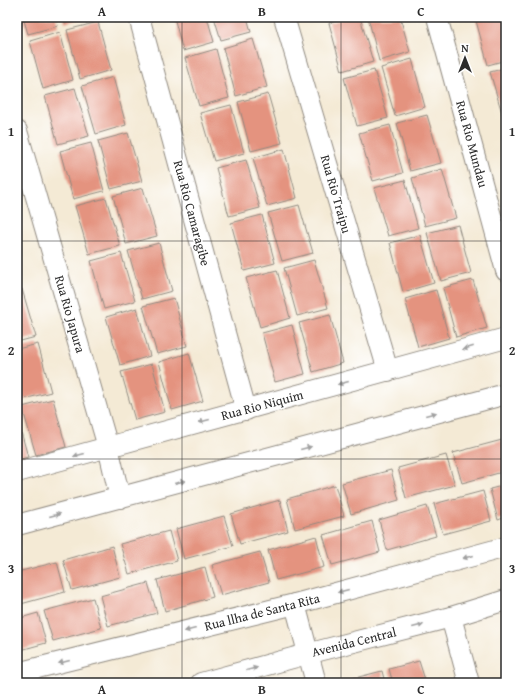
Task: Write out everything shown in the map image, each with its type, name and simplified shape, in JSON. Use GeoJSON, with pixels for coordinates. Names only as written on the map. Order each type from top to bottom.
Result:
{"type":"FeatureCollection","features":[{"type":"Feature","properties":{"kind":"street","name":"Rua Rio Camaragibe"},"geometry":{"type":"LineString","coordinates":[[139,17],[246,410]]}},
{"type":"Feature","properties":{"kind":"street","name":"Rua Rio Traipu"},"geometry":{"type":"LineString","coordinates":[[284,17],[388,371]]}},
{"type":"Feature","properties":{"kind":"street","name":"Rua Rio Mundau"},"geometry":{"type":"LineString","coordinates":[[437,17],[506,271]]}},
{"type":"Feature","properties":{"kind":"street","name":"Rua Rio Japura"},"geometry":{"type":"LineString","coordinates":[[17,130],[108,447],[120,498]]}},
{"type":"Feature","properties":{"kind":"street","name":"Rua Rio Niquim"},"geometry":{"type":"LineString","coordinates":[[17,472],[506,338]]}},
{"type":"Feature","properties":{"kind":"street"},"geometry":{"type":"LineString","coordinates":[[17,525],[506,394]]}},
{"type":"Feature","properties":{"kind":"street","name":"Rua llha de Santa Rita"},"geometry":{"type":"LineString","coordinates":[[17,673],[295,604],[506,547]]}},
{"type":"Feature","properties":{"kind":"street","name":"Avenida Central"},"geometry":{"type":"LineString","coordinates":[[201,683],[451,617],[506,600]]}},
{"type":"Feature","properties":{"kind":"street"},"geometry":{"type":"LineString","coordinates":[[295,604],[307,654],[316,683]]}},
{"type":"Feature","properties":{"kind":"street"},"geometry":{"type":"LineString","coordinates":[[451,617],[469,683]]}},
{"type":"Feature","properties":{"kind":"building"},"geometry":{"type":"Polygon","coordinates":[[[23,17],[56,17],[58,26],[28,34],[23,17]]]}},
{"type":"Feature","properties":{"kind":"building"},"geometry":{"type":"Polygon","coordinates":[[[64,17],[87,17],[65,23],[64,17]]]}},
{"type":"Feature","properties":{"kind":"building"},"geometry":{"type":"Polygon","coordinates":[[[174,17],[207,17],[214,42],[183,51],[174,17]]]}},
{"type":"Feature","properties":{"kind":"building"},"geometry":{"type":"Polygon","coordinates":[[[214,17],[247,17],[251,32],[221,40],[214,17]]]}},
{"type":"Feature","properties":{"kind":"building"},"geometry":{"type":"Polygon","coordinates":[[[349,17],[360,17],[373,62],[342,71],[329,23],[349,17]]]}},
{"type":"Feature","properties":{"kind":"building"},"geometry":{"type":"Polygon","coordinates":[[[368,17],[400,17],[410,52],[379,61],[368,17]]]}},
{"type":"Feature","properties":{"kind":"building"},"geometry":{"type":"Polygon","coordinates":[[[475,17],[506,17],[506,60],[488,65],[475,17]]]}},
{"type":"Feature","properties":{"kind":"building"},"geometry":{"type":"Polygon","coordinates":[[[98,22],[111,70],[80,79],[67,30],[98,22]]]}},
{"type":"Feature","properties":{"kind":"building"},"geometry":{"type":"Polygon","coordinates":[[[60,32],[73,80],[43,89],[30,41],[60,32]]]}},
{"type":"Feature","properties":{"kind":"building"},"geometry":{"type":"Polygon","coordinates":[[[253,39],[267,87],[236,96],[223,48],[253,39]]]}},
{"type":"Feature","properties":{"kind":"building"},"geometry":{"type":"Polygon","coordinates":[[[216,49],[229,98],[199,106],[185,58],[216,49]]]}},
{"type":"Feature","properties":{"kind":"building"},"geometry":{"type":"Polygon","coordinates":[[[412,59],[425,107],[395,116],[381,68],[412,59]]]}},
{"type":"Feature","properties":{"kind":"building"},"geometry":{"type":"Polygon","coordinates":[[[506,68],[506,120],[504,120],[490,72],[506,68]]]}},
{"type":"Feature","properties":{"kind":"building"},"geometry":{"type":"Polygon","coordinates":[[[374,70],[388,118],[357,126],[344,78],[374,70]]]}},
{"type":"Feature","properties":{"kind":"building"},"geometry":{"type":"Polygon","coordinates":[[[113,77],[126,125],[96,134],[82,86],[113,77]]]}},
{"type":"Feature","properties":{"kind":"building"},"geometry":{"type":"Polygon","coordinates":[[[75,88],[89,136],[58,144],[45,96],[75,88]]]}},
{"type":"Feature","properties":{"kind":"building"},"geometry":{"type":"Polygon","coordinates":[[[268,94],[282,143],[251,151],[238,102],[268,94]]]}},
{"type":"Feature","properties":{"kind":"building"},"geometry":{"type":"Polygon","coordinates":[[[231,105],[244,153],[214,161],[200,113],[231,105]]]}},
{"type":"Feature","properties":{"kind":"building"},"geometry":{"type":"Polygon","coordinates":[[[427,115],[441,163],[410,171],[397,123],[427,115]]]}},
{"type":"Feature","properties":{"kind":"building"},"geometry":{"type":"Polygon","coordinates":[[[390,125],[403,173],[373,181],[359,133],[390,125]]]}},
{"type":"Feature","properties":{"kind":"building"},"geometry":{"type":"Polygon","coordinates":[[[128,133],[142,181],[111,189],[98,141],[128,133]]]}},
{"type":"Feature","properties":{"kind":"building"},"geometry":{"type":"Polygon","coordinates":[[[91,143],[104,191],[73,199],[60,151],[91,143]]]}},
{"type":"Feature","properties":{"kind":"building"},"geometry":{"type":"Polygon","coordinates":[[[284,149],[297,198],[267,206],[253,158],[284,149]]]}},
{"type":"Feature","properties":{"kind":"building"},"geometry":{"type":"Polygon","coordinates":[[[246,160],[260,208],[229,216],[216,168],[246,160]]]}},
{"type":"Feature","properties":{"kind":"building"},"geometry":{"type":"Polygon","coordinates":[[[442,169],[456,218],[425,226],[412,178],[442,169]]]}},
{"type":"Feature","properties":{"kind":"building"},"geometry":{"type":"Polygon","coordinates":[[[405,180],[418,228],[388,236],[374,188],[405,180]]]}},
{"type":"Feature","properties":{"kind":"building"},"geometry":{"type":"Polygon","coordinates":[[[143,188],[157,236],[126,244],[113,196],[143,188]]]}},
{"type":"Feature","properties":{"kind":"building"},"geometry":{"type":"Polygon","coordinates":[[[106,198],[120,246],[89,254],[75,206],[106,198]]]}},
{"type":"Feature","properties":{"kind":"building"},"geometry":{"type":"Polygon","coordinates":[[[299,205],[313,253],[282,261],[268,213],[299,205]]]}},
{"type":"Feature","properties":{"kind":"building"},"geometry":{"type":"Polygon","coordinates":[[[262,215],[275,263],[244,271],[231,223],[262,215]]]}},
{"type":"Feature","properties":{"kind":"building"},"geometry":{"type":"Polygon","coordinates":[[[458,225],[471,273],[441,281],[427,233],[458,225]]]}},
{"type":"Feature","properties":{"kind":"building"},"geometry":{"type":"Polygon","coordinates":[[[420,235],[434,283],[403,292],[390,243],[420,235]]]}},
{"type":"Feature","properties":{"kind":"building"},"geometry":{"type":"Polygon","coordinates":[[[159,243],[172,291],[142,299],[128,251],[159,243]]]}},
{"type":"Feature","properties":{"kind":"building"},"geometry":{"type":"Polygon","coordinates":[[[121,253],[135,301],[104,309],[91,261],[121,253]]]}},
{"type":"Feature","properties":{"kind":"building"},"geometry":{"type":"Polygon","coordinates":[[[314,260],[328,308],[297,316],[284,268],[314,260]]]}},
{"type":"Feature","properties":{"kind":"building"},"geometry":{"type":"Polygon","coordinates":[[[277,270],[290,318],[260,327],[246,278],[277,270]]]}},
{"type":"Feature","properties":{"kind":"building"},"geometry":{"type":"Polygon","coordinates":[[[473,280],[487,328],[456,337],[443,288],[473,280]]]}},
{"type":"Feature","properties":{"kind":"building"},"geometry":{"type":"Polygon","coordinates":[[[22,289],[36,337],[17,342],[17,290],[22,289]]]}},
{"type":"Feature","properties":{"kind":"building"},"geometry":{"type":"Polygon","coordinates":[[[436,290],[449,338],[418,347],[405,299],[436,290]]]}},
{"type":"Feature","properties":{"kind":"building"},"geometry":{"type":"Polygon","coordinates":[[[174,298],[187,346],[157,354],[143,306],[174,298]]]}},
{"type":"Feature","properties":{"kind":"building"},"geometry":{"type":"Polygon","coordinates":[[[137,308],[150,356],[120,365],[106,317],[137,308]]]}},
{"type":"Feature","properties":{"kind":"building"},"geometry":{"type":"Polygon","coordinates":[[[330,315],[343,363],[313,372],[299,323],[330,315]]]}},
{"type":"Feature","properties":{"kind":"building"},"geometry":{"type":"Polygon","coordinates":[[[292,325],[305,374],[275,382],[262,333],[292,325]]]}},
{"type":"Feature","properties":{"kind":"building"},"geometry":{"type":"Polygon","coordinates":[[[38,344],[51,392],[20,400],[17,389],[17,349],[38,344]]]}},
{"type":"Feature","properties":{"kind":"building"},"geometry":{"type":"Polygon","coordinates":[[[189,353],[203,401],[172,410],[159,362],[189,353]]]}},
{"type":"Feature","properties":{"kind":"building"},"geometry":{"type":"Polygon","coordinates":[[[152,364],[165,412],[135,420],[121,372],[152,364]]]}},
{"type":"Feature","properties":{"kind":"building"},"geometry":{"type":"Polygon","coordinates":[[[53,399],[66,447],[36,455],[22,407],[53,399]]]}},
{"type":"Feature","properties":{"kind":"building"},"geometry":{"type":"Polygon","coordinates":[[[17,417],[28,457],[17,460],[17,417]]]}},
{"type":"Feature","properties":{"kind":"building"},"geometry":{"type":"Polygon","coordinates":[[[502,440],[506,454],[506,471],[462,483],[453,453],[502,440]]]}},
{"type":"Feature","properties":{"kind":"building"},"geometry":{"type":"Polygon","coordinates":[[[446,455],[455,485],[406,498],[398,468],[446,455]]]}},
{"type":"Feature","properties":{"kind":"building"},"geometry":{"type":"Polygon","coordinates":[[[391,470],[399,500],[351,514],[342,483],[391,470]]]}},
{"type":"Feature","properties":{"kind":"building"},"geometry":{"type":"Polygon","coordinates":[[[335,485],[344,516],[295,529],[287,499],[335,485]]]}},
{"type":"Feature","properties":{"kind":"building"},"geometry":{"type":"Polygon","coordinates":[[[506,485],[506,517],[498,520],[490,489],[506,485]]]}},
{"type":"Feature","properties":{"kind":"building"},"geometry":{"type":"Polygon","coordinates":[[[483,491],[491,521],[443,534],[434,504],[483,491]]]}},
{"type":"Feature","properties":{"kind":"building"},"geometry":{"type":"Polygon","coordinates":[[[280,500],[288,531],[240,544],[231,514],[280,500]]]}},
{"type":"Feature","properties":{"kind":"building"},"geometry":{"type":"Polygon","coordinates":[[[427,506],[436,536],[387,550],[379,520],[427,506]]]}},
{"type":"Feature","properties":{"kind":"building"},"geometry":{"type":"Polygon","coordinates":[[[224,516],[233,546],[184,559],[176,529],[224,516]]]}},
{"type":"Feature","properties":{"kind":"building"},"geometry":{"type":"Polygon","coordinates":[[[372,521],[380,552],[332,565],[323,535],[372,521]]]}},
{"type":"Feature","properties":{"kind":"building"},"geometry":{"type":"Polygon","coordinates":[[[169,531],[177,561],[129,574],[120,544],[169,531]]]}},
{"type":"Feature","properties":{"kind":"building"},"geometry":{"type":"Polygon","coordinates":[[[316,536],[324,567],[276,580],[268,550],[316,536]]]}},
{"type":"Feature","properties":{"kind":"building"},"geometry":{"type":"Polygon","coordinates":[[[112,546],[120,577],[72,590],[63,560],[112,546]]]}},
{"type":"Feature","properties":{"kind":"building"},"geometry":{"type":"Polygon","coordinates":[[[260,552],[269,582],[221,595],[212,565],[260,552]]]}},
{"type":"Feature","properties":{"kind":"building"},"geometry":{"type":"Polygon","coordinates":[[[57,562],[65,592],[17,605],[17,572],[57,562]]]}},
{"type":"Feature","properties":{"kind":"building"},"geometry":{"type":"Polygon","coordinates":[[[205,567],[213,597],[165,611],[157,580],[205,567]]]}},
{"type":"Feature","properties":{"kind":"building"},"geometry":{"type":"Polygon","coordinates":[[[148,583],[157,613],[108,626],[100,596],[148,583]]]}},
{"type":"Feature","properties":{"kind":"building"},"geometry":{"type":"Polygon","coordinates":[[[93,598],[101,628],[53,641],[44,611],[93,598]]]}},
{"type":"Feature","properties":{"kind":"building"},"geometry":{"type":"Polygon","coordinates":[[[38,613],[46,643],[17,651],[17,619],[38,613]]]}},
{"type":"Feature","properties":{"kind":"building"},"geometry":{"type":"Polygon","coordinates":[[[419,661],[426,683],[393,683],[389,669],[419,661]]]}},
{"type":"Feature","properties":{"kind":"building"},"geometry":{"type":"Polygon","coordinates":[[[382,671],[385,683],[352,683],[351,679],[382,671]]]}}]}
